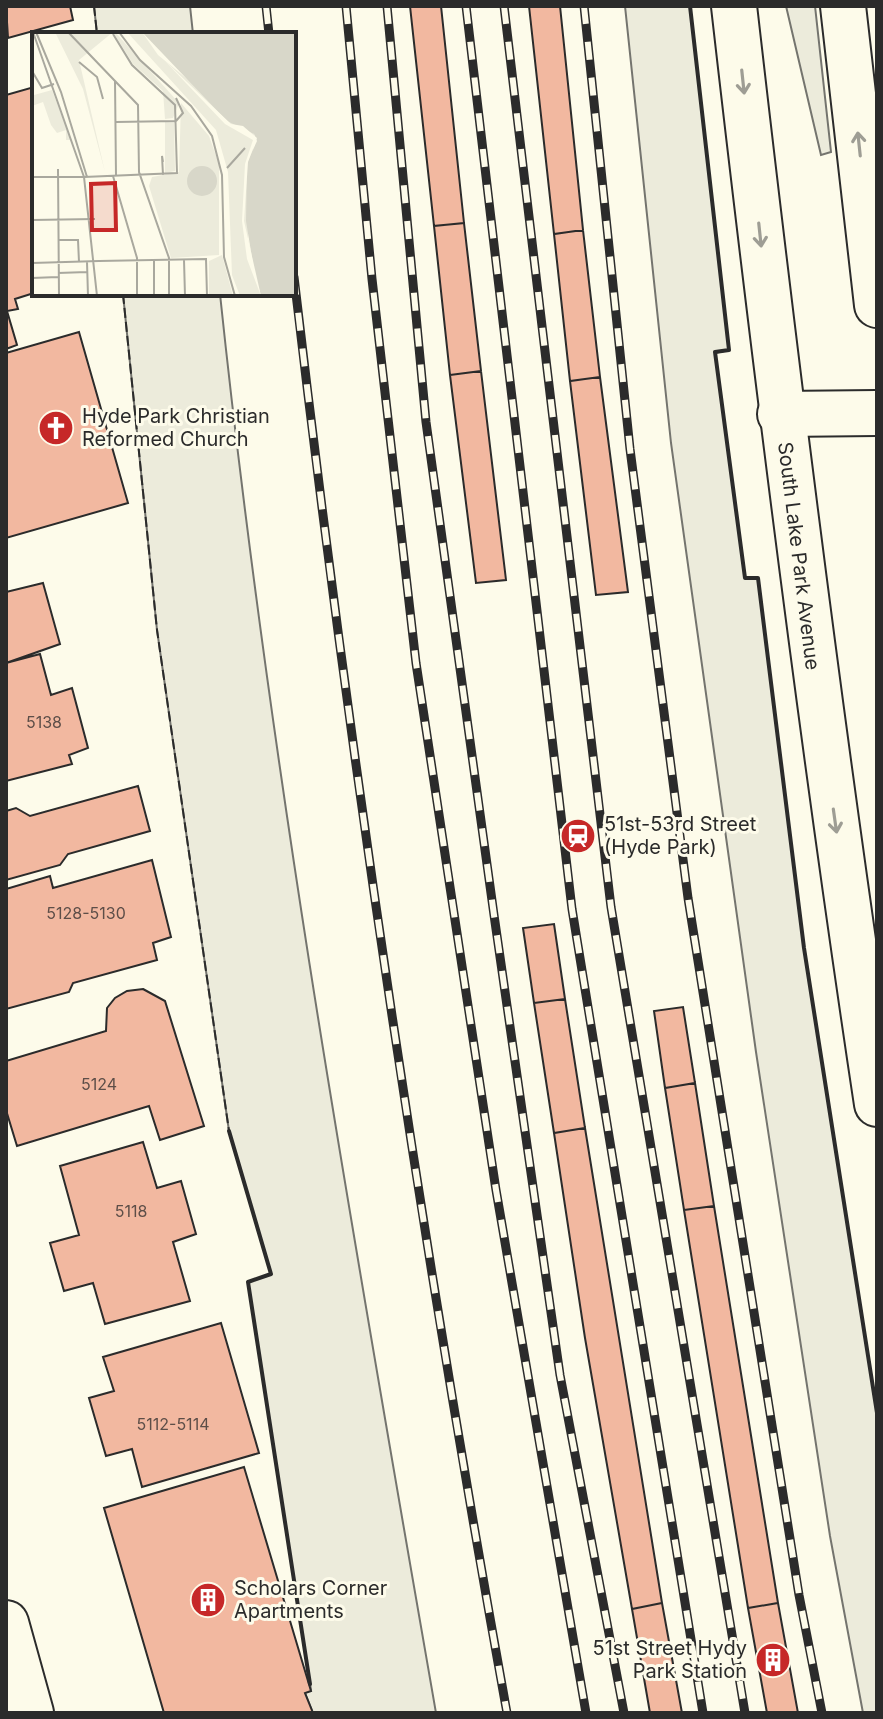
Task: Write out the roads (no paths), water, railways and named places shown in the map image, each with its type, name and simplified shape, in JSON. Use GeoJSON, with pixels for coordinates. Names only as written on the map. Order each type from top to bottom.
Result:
{"type":"FeatureCollection","features":[{"type":"Feature","properties":{"kind":"main road","name":"South Lake Park Avenue"},"geometry":{"type":"LineString","coordinates":[[734,6],[780,414],[823,744],[877,1104]]}},
{"type":"Feature","properties":{"kind":"main road"},"geometry":{"type":"LineString","coordinates":[[843,6],[877,305]]}},
{"type":"Feature","properties":{"kind":"main road"},"geometry":{"type":"LineString","coordinates":[[780,414],[877,413]]}},
{"type":"Feature","properties":{"kind":"main road"},"geometry":{"type":"LineString","coordinates":[[6,1623],[31,1713]]}},
{"type":"Feature","properties":{"kind":"railway"},"geometry":{"type":"LineString","coordinates":[[266,6],[269,32]]}},
{"type":"Feature","properties":{"kind":"railway"},"geometry":{"type":"LineString","coordinates":[[346,6],[372,279],[416,663],[496,1190],[586,1713]]}},
{"type":"Feature","properties":{"kind":"railway"},"geometry":{"type":"LineString","coordinates":[[387,6],[426,422],[494,915],[560,1375],[624,1713]]}},
{"type":"Feature","properties":{"kind":"railway"},"geometry":{"type":"LineString","coordinates":[[466,6],[572,909],[703,1713]]}},
{"type":"Feature","properties":{"kind":"railway"},"geometry":{"type":"LineString","coordinates":[[504,6],[611,907],[745,1713]]}},
{"type":"Feature","properties":{"kind":"railway"},"geometry":{"type":"LineString","coordinates":[[584,6],[630,449],[688,898],[799,1595],[822,1713]]}},
{"type":"Feature","properties":{"kind":"railway"},"geometry":{"type":"LineString","coordinates":[[296,293],[389,997],[445,1355],[507,1713]]}},
{"type":"Feature","properties":{"kind":"place","name":"Hyde Park Christian Reformed Church"},"geometry":{"type":"Point","coordinates":[56,428]}},
{"type":"Feature","properties":{"kind":"place","name":"51st-53rd Street (Hyde Park)"},"geometry":{"type":"Point","coordinates":[578,836]}},
{"type":"Feature","properties":{"kind":"place","name":"Scholars Corner Apartments"},"geometry":{"type":"Point","coordinates":[208,1600]}},
{"type":"Feature","properties":{"kind":"place","name":"51st Street Hydy Park Station"},"geometry":{"type":"Point","coordinates":[773,1660]}}]}
